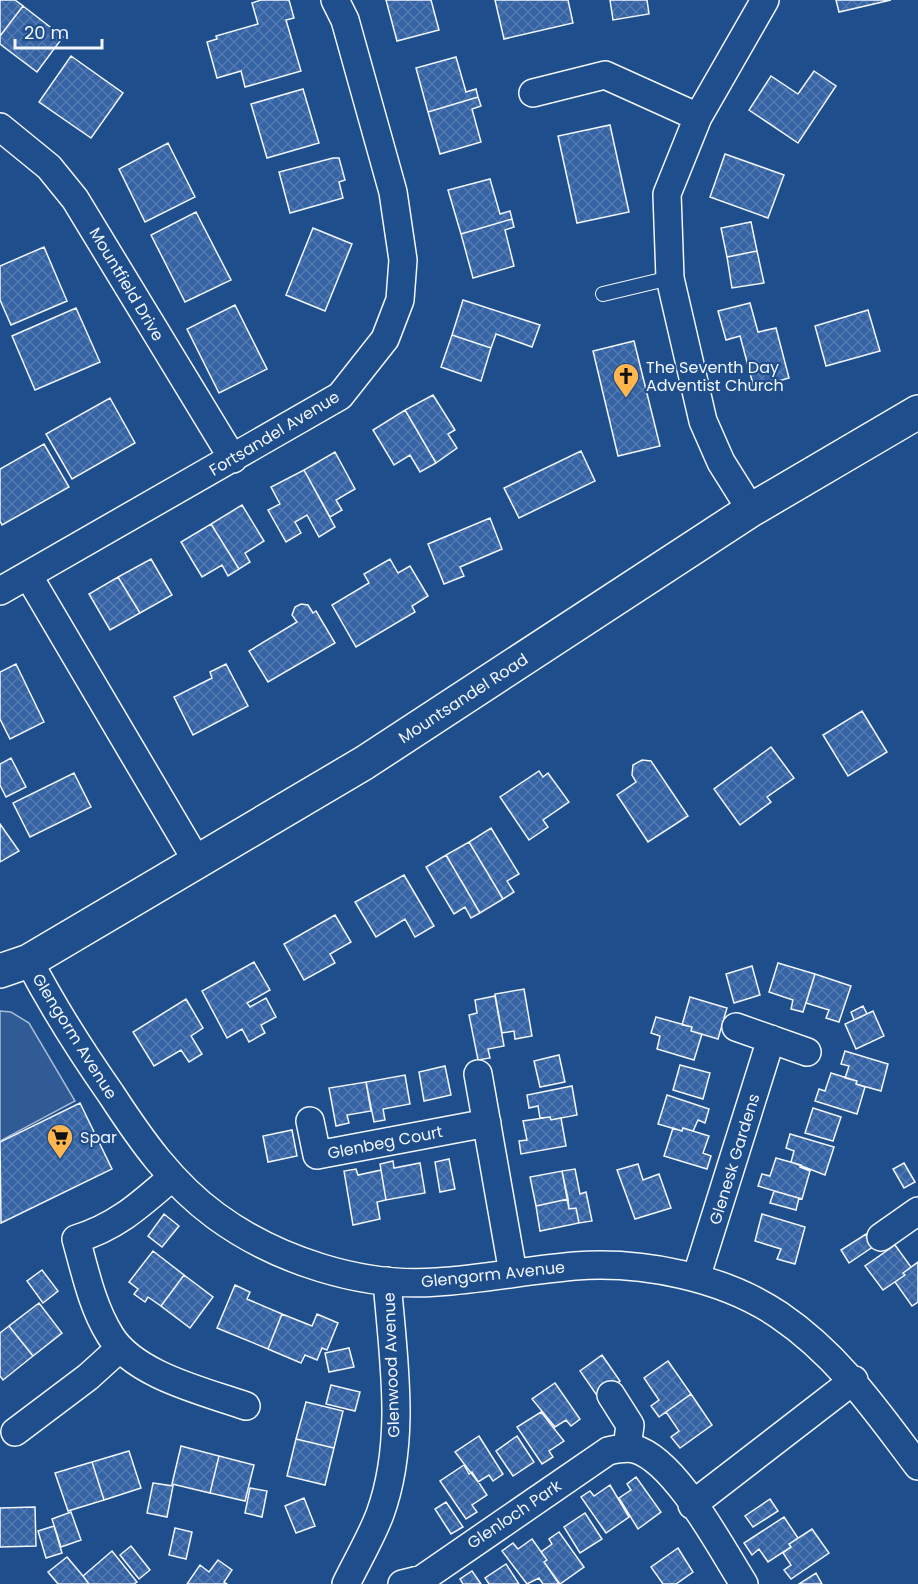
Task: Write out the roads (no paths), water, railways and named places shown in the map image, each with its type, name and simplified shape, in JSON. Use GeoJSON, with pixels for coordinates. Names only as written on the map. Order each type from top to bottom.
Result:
{"type":"FeatureCollection","features":[{"type":"Feature","properties":{"kind":"street","name":"Fortsandel Avenue"},"geometry":{"type":"LineString","coordinates":[[0,591],[340,396],[386,339],[400,300],[403,260],[393,192],[345,20],[334,0]]}},
{"type":"Feature","properties":{"kind":"street"},"geometry":{"type":"LineString","coordinates":[[751,510],[721,462],[703,421],[669,278],[667,194],[698,117],[765,0]]}},
{"type":"Feature","properties":{"kind":"street"},"geometry":{"type":"LineString","coordinates":[[533,93],[605,75],[698,117]]}},
{"type":"Feature","properties":{"kind":"street","name":"Mountfield Drive"},"geometry":{"type":"LineString","coordinates":[[0,127],[49,167],[75,200],[233,459]]}},
{"type":"Feature","properties":{"kind":"street","name":"Mountsandel Road"},"geometry":{"type":"LineString","coordinates":[[14,966],[198,862],[364,763],[751,510],[918,412]]}},
{"type":"Feature","properties":{"kind":"street"},"geometry":{"type":"LineString","coordinates":[[28,575],[198,862]]}},
{"type":"Feature","properties":{"kind":"street","name":"Glengorm Avenue"},"geometry":{"type":"LineString","coordinates":[[14,966],[95,1071],[150,1152],[171,1178],[216,1216],[258,1242],[316,1266],[387,1281],[435,1282],[579,1266],[640,1268],[696,1278],[747,1297],[777,1314],[822,1347],[854,1380],[918,1466]]}},
{"type":"Feature","properties":{"kind":"street"},"geometry":{"type":"LineString","coordinates":[[736,1027],[807,1052]]}},
{"type":"Feature","properties":{"kind":"street","name":"Glenesk Gardens"},"geometry":{"type":"LineString","coordinates":[[696,1278],[771,1039]]}},
{"type":"Feature","properties":{"kind":"street"},"geometry":{"type":"LineString","coordinates":[[478,1074],[513,1273]]}},
{"type":"Feature","properties":{"kind":"street","name":"Glenbeg Court"},"geometry":{"type":"LineString","coordinates":[[310,1121],[317,1155],[487,1123]]}},
{"type":"Feature","properties":{"kind":"street"},"geometry":{"type":"LineString","coordinates":[[171,1178],[130,1213],[103,1231],[76,1239],[94,1303],[110,1334],[120,1348],[135,1362],[246,1406]]}},
{"type":"Feature","properties":{"kind":"street"},"geometry":{"type":"LineString","coordinates":[[881,1237],[918,1211]]}},
{"type":"Feature","properties":{"kind":"street","name":"Glenwood Avenue"},"geometry":{"type":"LineString","coordinates":[[346,1584],[380,1514],[393,1461],[395,1389],[387,1281]]}},
{"type":"Feature","properties":{"kind":"street"},"geometry":{"type":"LineString","coordinates":[[15,1432],[88,1377],[120,1348]]}},
{"type":"Feature","properties":{"kind":"street"},"geometry":{"type":"LineString","coordinates":[[692,1505],[854,1380]]}},
{"type":"Feature","properties":{"kind":"street"},"geometry":{"type":"LineString","coordinates":[[610,1395],[630,1425],[627,1448],[637,1450],[663,1466],[681,1486],[744,1584]]}},
{"type":"Feature","properties":{"kind":"street","name":"Glenloch Park"},"geometry":{"type":"LineString","coordinates":[[402,1584],[422,1579],[608,1450],[627,1448]]}},
{"type":"Feature","properties":{"kind":"lane"},"geometry":{"type":"LineString","coordinates":[[603,294],[669,278]]}},
{"type":"Feature","properties":{"kind":"place","name":"The Seventh Day Adventist Church"},"geometry":{"type":"Point","coordinates":[626,399]}},
{"type":"Feature","properties":{"kind":"place","name":"Spar"},"geometry":{"type":"Point","coordinates":[60,1160]}}]}
